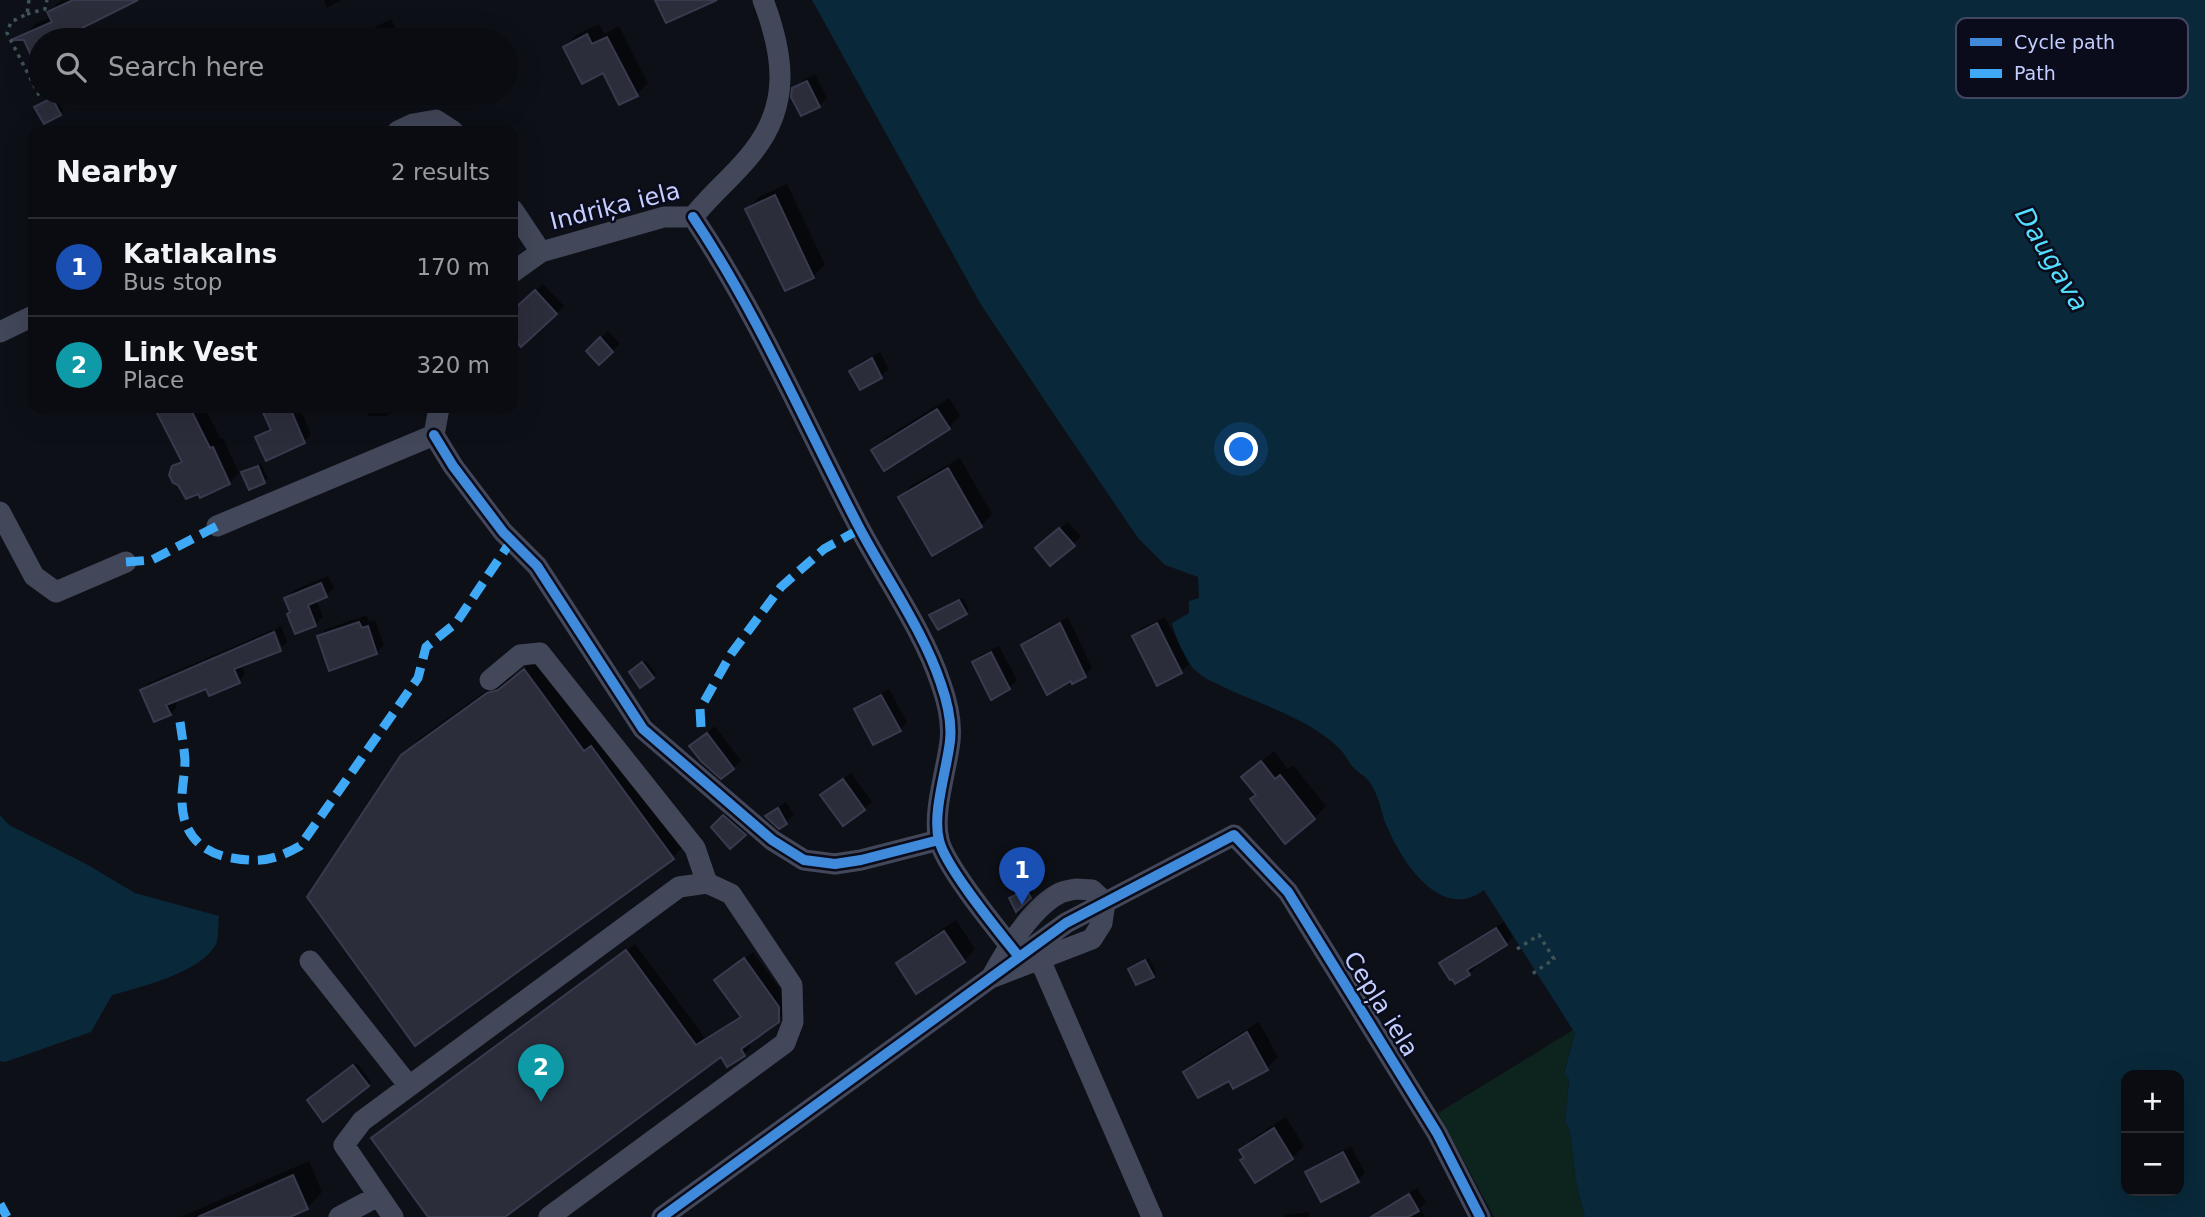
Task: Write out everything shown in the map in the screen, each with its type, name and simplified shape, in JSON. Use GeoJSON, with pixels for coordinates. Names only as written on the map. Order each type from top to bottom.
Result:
{"type":"FeatureCollection","features":[{"type":"Feature","properties":{"kind":"street","name":"Indriķa iela"},"geometry":{"type":"LineString","coordinates":[[518,268],[541,252],[664,217],[693,217],[751,155],[770,128],[778,106],[780,83],[780,61],[774,27],[764,0]]}},
{"type":"Feature","properties":{"kind":"street"},"geometry":{"type":"LineString","coordinates":[[409,126],[436,120],[445,126]]}},
{"type":"Feature","properties":{"kind":"street"},"geometry":{"type":"LineString","coordinates":[[693,217],[716,252],[800,409],[860,529],[928,652],[941,684],[951,739],[939,803],[939,840],[950,865],[1024,953],[1044,969],[1152,1217]]}},
{"type":"Feature","properties":{"kind":"street","name":"Indriķa iela"},"geometry":{"type":"LineString","coordinates":[[518,218],[541,252]]}},
{"type":"Feature","properties":{"kind":"street"},"geometry":{"type":"LineString","coordinates":[[0,332],[28,318]]}},
{"type":"Feature","properties":{"kind":"street"},"geometry":{"type":"LineString","coordinates":[[438,413],[434,435],[453,466],[503,532],[537,566],[643,729],[772,840],[804,860],[835,864],[939,840]]}},
{"type":"Feature","properties":{"kind":"street"},"geometry":{"type":"LineString","coordinates":[[217,526],[434,435]]}},
{"type":"Feature","properties":{"kind":"street"},"geometry":{"type":"LineString","coordinates":[[0,512],[34,576],[56,592],[126,562]]}},
{"type":"Feature","properties":{"kind":"street"},"geometry":{"type":"LineString","coordinates":[[490,680],[520,654],[540,653],[695,848],[707,883]]}},
{"type":"Feature","properties":{"kind":"street","name":"Cepļa iela"},"geometry":{"type":"LineString","coordinates":[[1105,902],[1234,835],[1288,892],[1437,1133],[1477,1212]]}},
{"type":"Feature","properties":{"kind":"street"},"geometry":{"type":"LineString","coordinates":[[393,1217],[344,1145],[362,1121],[679,887],[707,883],[731,894],[792,985],[793,1022],[785,1043],[548,1217]]}},
{"type":"Feature","properties":{"kind":"street"},"geometry":{"type":"LineString","coordinates":[[662,1217],[1066,923],[1105,902],[1093,890],[1076,889],[1060,893],[1032,918],[1024,953]]}},
{"type":"Feature","properties":{"kind":"street"},"geometry":{"type":"LineString","coordinates":[[310,961],[409,1086]]}},
{"type":"Feature","properties":{"kind":"street"},"geometry":{"type":"LineString","coordinates":[[339,1217],[378,1196]]}},
{"type":"Feature","properties":{"kind":"path"},"geometry":{"type":"LineString","coordinates":[[27,14],[29,0]]}},
{"type":"Feature","properties":{"kind":"path"},"geometry":{"type":"LineString","coordinates":[[28,74],[7,33],[11,22],[45,9],[47,0]]}},
{"type":"Feature","properties":{"kind":"path"},"geometry":{"type":"LineString","coordinates":[[1517,949],[1539,935],[1555,959],[1532,974]]}},
{"type":"Feature","properties":{"kind":"green space"},"geometry":{"type":"Polygon","coordinates":[[[1573,1030],[1575,1033],[1564,1072],[1569,1079],[1565,1121],[1570,1131],[1576,1181],[1585,1217],[1494,1217],[1438,1113],[1573,1030]]]}},
{"type":"Feature","properties":{"kind":"water","name":"Daugava"},"geometry":{"type":"Polygon","coordinates":[[[812,0],[2205,0],[2205,1217],[1585,1217],[1576,1181],[1570,1131],[1565,1121],[1569,1079],[1564,1073],[1575,1033],[1484,890],[1468,898],[1452,899],[1437,892],[1410,867],[1399,851],[1371,784],[1352,766],[1340,749],[1303,722],[1199,674],[1181,648],[1172,623],[1189,613],[1189,601],[1199,598],[1198,577],[1165,565],[1138,538],[980,303],[812,0]]]}},
{"type":"Feature","properties":{"kind":"water"},"geometry":{"type":"Polygon","coordinates":[[[0,815],[9,825],[88,865],[135,893],[219,916],[216,944],[209,954],[185,970],[154,983],[112,995],[91,1032],[5,1062],[0,1061],[0,815]]]}},
{"type":"Feature","properties":{"kind":"building"},"geometry":{"type":"Polygon","coordinates":[[[73,0],[138,0],[82,28],[38,28],[52,22],[47,12],[73,0]]]}},
{"type":"Feature","properties":{"kind":"building"},"geometry":{"type":"Polygon","coordinates":[[[655,0],[717,0],[666,23],[655,0]]]}},
{"type":"Feature","properties":{"kind":"building"},"geometry":{"type":"Polygon","coordinates":[[[28,33],[28,49],[24,40],[11,40],[28,33]]]}},
{"type":"Feature","properties":{"kind":"building"},"geometry":{"type":"Polygon","coordinates":[[[587,34],[592,44],[607,37],[638,96],[619,105],[603,73],[582,84],[563,47],[587,34]]]}},
{"type":"Feature","properties":{"kind":"building"},"geometry":{"type":"Polygon","coordinates":[[[807,81],[820,107],[801,116],[791,97],[792,88],[807,81]]]}},
{"type":"Feature","properties":{"kind":"building"},"geometry":{"type":"Polygon","coordinates":[[[56,105],[61,115],[44,124],[34,107],[56,105]]]}},
{"type":"Feature","properties":{"kind":"building"},"geometry":{"type":"Polygon","coordinates":[[[775,195],[814,278],[785,291],[745,209],[775,195]]]}},
{"type":"Feature","properties":{"kind":"building"},"geometry":{"type":"Polygon","coordinates":[[[535,290],[557,314],[521,347],[518,344],[518,305],[535,290]]]}},
{"type":"Feature","properties":{"kind":"building"},"geometry":{"type":"Polygon","coordinates":[[[600,337],[613,352],[599,365],[586,351],[600,337]]]}},
{"type":"Feature","properties":{"kind":"building"},"geometry":{"type":"Polygon","coordinates":[[[872,358],[882,378],[860,390],[849,371],[872,358]]]}},
{"type":"Feature","properties":{"kind":"building"},"geometry":{"type":"Polygon","coordinates":[[[937,409],[950,429],[884,471],[871,450],[937,409]]]}},
{"type":"Feature","properties":{"kind":"building"},"geometry":{"type":"Polygon","coordinates":[[[157,413],[192,413],[210,448],[213,447],[230,484],[200,498],[198,494],[186,499],[169,475],[172,466],[182,462],[157,413]]]}},
{"type":"Feature","properties":{"kind":"building"},"geometry":{"type":"Polygon","coordinates":[[[263,413],[292,413],[305,443],[266,461],[255,437],[271,430],[263,413]]]}},
{"type":"Feature","properties":{"kind":"building"},"geometry":{"type":"Polygon","coordinates":[[[258,466],[265,483],[249,490],[241,472],[258,466]]]}},
{"type":"Feature","properties":{"kind":"building"},"geometry":{"type":"Polygon","coordinates":[[[948,468],[982,527],[932,556],[898,497],[948,468]]]}},
{"type":"Feature","properties":{"kind":"building"},"geometry":{"type":"Polygon","coordinates":[[[1059,528],[1075,546],[1050,566],[1035,548],[1059,528]]]}},
{"type":"Feature","properties":{"kind":"building"},"geometry":{"type":"Polygon","coordinates":[[[321,583],[327,597],[308,605],[316,626],[295,634],[284,598],[321,583]]]}},
{"type":"Feature","properties":{"kind":"building"},"geometry":{"type":"Polygon","coordinates":[[[959,600],[967,614],[938,630],[929,615],[959,600]]]}},
{"type":"Feature","properties":{"kind":"building"},"geometry":{"type":"Polygon","coordinates":[[[359,622],[362,628],[368,626],[377,654],[329,671],[317,636],[359,622]]]}},
{"type":"Feature","properties":{"kind":"building"},"geometry":{"type":"Polygon","coordinates":[[[1060,623],[1086,677],[1072,684],[1071,681],[1047,695],[1021,645],[1060,623]]]}},
{"type":"Feature","properties":{"kind":"building"},"geometry":{"type":"Polygon","coordinates":[[[1157,623],[1182,673],[1157,686],[1132,636],[1157,623]]]}},
{"type":"Feature","properties":{"kind":"building"},"geometry":{"type":"Polygon","coordinates":[[[274,632],[281,651],[234,669],[240,683],[209,696],[206,689],[166,705],[171,715],[154,722],[140,690],[274,632]]]}},
{"type":"Feature","properties":{"kind":"building"},"geometry":{"type":"Polygon","coordinates":[[[991,652],[1010,689],[991,700],[972,662],[991,652]]]}},
{"type":"Feature","properties":{"kind":"building"},"geometry":{"type":"Polygon","coordinates":[[[642,662],[654,678],[640,688],[629,672],[642,662]]]}},
{"type":"Feature","properties":{"kind":"building"},"geometry":{"type":"Polygon","coordinates":[[[524,669],[584,751],[591,746],[674,859],[415,1046],[307,897],[401,755],[487,693],[498,690],[524,669]]]}},
{"type":"Feature","properties":{"kind":"building"},"geometry":{"type":"Polygon","coordinates":[[[881,695],[901,731],[873,745],[854,709],[881,695]]]}},
{"type":"Feature","properties":{"kind":"building"},"geometry":{"type":"Polygon","coordinates":[[[707,733],[734,769],[721,779],[689,746],[707,733]]]}},
{"type":"Feature","properties":{"kind":"building"},"geometry":{"type":"Polygon","coordinates":[[[1261,761],[1275,779],[1280,775],[1315,819],[1285,844],[1250,799],[1256,795],[1241,777],[1261,761]]]}},
{"type":"Feature","properties":{"kind":"building"},"geometry":{"type":"Polygon","coordinates":[[[843,779],[865,810],[843,826],[820,795],[843,779]]]}},
{"type":"Feature","properties":{"kind":"building"},"geometry":{"type":"Polygon","coordinates":[[[778,808],[787,824],[779,829],[765,816],[778,808]]]}},
{"type":"Feature","properties":{"kind":"building"},"geometry":{"type":"Polygon","coordinates":[[[723,815],[746,835],[730,849],[711,827],[723,815]]]}},
{"type":"Feature","properties":{"kind":"building"},"geometry":{"type":"Polygon","coordinates":[[[1027,890],[1031,898],[1016,912],[1009,898],[1027,890]]]}},
{"type":"Feature","properties":{"kind":"building"},"geometry":{"type":"Polygon","coordinates":[[[1496,928],[1507,945],[1467,970],[1470,975],[1455,984],[1450,980],[1439,963],[1496,928]]]}},
{"type":"Feature","properties":{"kind":"building"},"geometry":{"type":"Polygon","coordinates":[[[944,931],[965,962],[916,994],[896,963],[944,931]]]}},
{"type":"Feature","properties":{"kind":"building"},"geometry":{"type":"Polygon","coordinates":[[[626,950],[696,1045],[741,1017],[714,980],[744,958],[779,1007],[779,1022],[741,1049],[745,1056],[727,1067],[721,1057],[505,1217],[428,1217],[371,1138],[626,950]]]}},
{"type":"Feature","properties":{"kind":"building"},"geometry":{"type":"Polygon","coordinates":[[[1145,960],[1154,977],[1136,985],[1128,969],[1145,960]]]}},
{"type":"Feature","properties":{"kind":"building"},"geometry":{"type":"Polygon","coordinates":[[[1247,1032],[1268,1070],[1233,1089],[1229,1081],[1198,1098],[1183,1072],[1247,1032]]]}},
{"type":"Feature","properties":{"kind":"building"},"geometry":{"type":"Polygon","coordinates":[[[353,1065],[369,1086],[323,1122],[307,1100],[353,1065]]]}},
{"type":"Feature","properties":{"kind":"building"},"geometry":{"type":"Polygon","coordinates":[[[1274,1128],[1293,1159],[1255,1183],[1240,1160],[1244,1158],[1239,1150],[1274,1128]]]}},
{"type":"Feature","properties":{"kind":"building"},"geometry":{"type":"Polygon","coordinates":[[[1343,1152],[1359,1182],[1321,1202],[1305,1172],[1343,1152]]]}},
{"type":"Feature","properties":{"kind":"building"},"geometry":{"type":"Polygon","coordinates":[[[293,1175],[308,1209],[290,1217],[198,1217],[293,1175]]]}},
{"type":"Feature","properties":{"kind":"building"},"geometry":{"type":"Polygon","coordinates":[[[1409,1194],[1419,1211],[1408,1217],[1371,1217],[1409,1194]]]}},
{"type":"Feature","properties":{"kind":"marked path"},"geometry":{"type":"LineString","coordinates":[[126,562],[152,560],[217,526]]}},
{"type":"Feature","properties":{"kind":"marked path"},"geometry":{"type":"LineString","coordinates":[[701,727],[700,709],[731,654],[781,587],[824,549],[860,529]]}},
{"type":"Feature","properties":{"kind":"marked path"},"geometry":{"type":"LineString","coordinates":[[180,722],[185,760],[183,810],[189,831],[195,839],[202,846],[221,855],[251,860],[275,857],[300,846],[418,678],[426,647],[456,623],[511,541]]}},
{"type":"Feature","properties":{"kind":"marked path"},"geometry":{"type":"LineString","coordinates":[[0,1204],[7,1217]]}},
{"type":"Feature","properties":{"kind":"cycle path"},"geometry":{"type":"LineString","coordinates":[[693,217],[739,292],[860,529],[934,664],[945,698],[950,727],[937,817],[939,840],[943,852],[962,883],[1019,957]]}},
{"type":"Feature","properties":{"kind":"cycle path"},"geometry":{"type":"LineString","coordinates":[[434,435],[453,466],[503,532],[537,566],[643,729],[772,840],[804,860],[835,864],[939,840]]}},
{"type":"Feature","properties":{"kind":"cycle path"},"geometry":{"type":"LineString","coordinates":[[662,1217],[1066,923],[1234,835],[1288,892],[1437,1133],[1480,1217]]}},
{"type":"Feature","properties":{"kind":"place","name":"Katlakalns"},"geometry":{"type":"Point","coordinates":[1022,905]}},
{"type":"Feature","properties":{"kind":"place","name":"Link Vest"},"geometry":{"type":"Point","coordinates":[541,1102]}}]}
